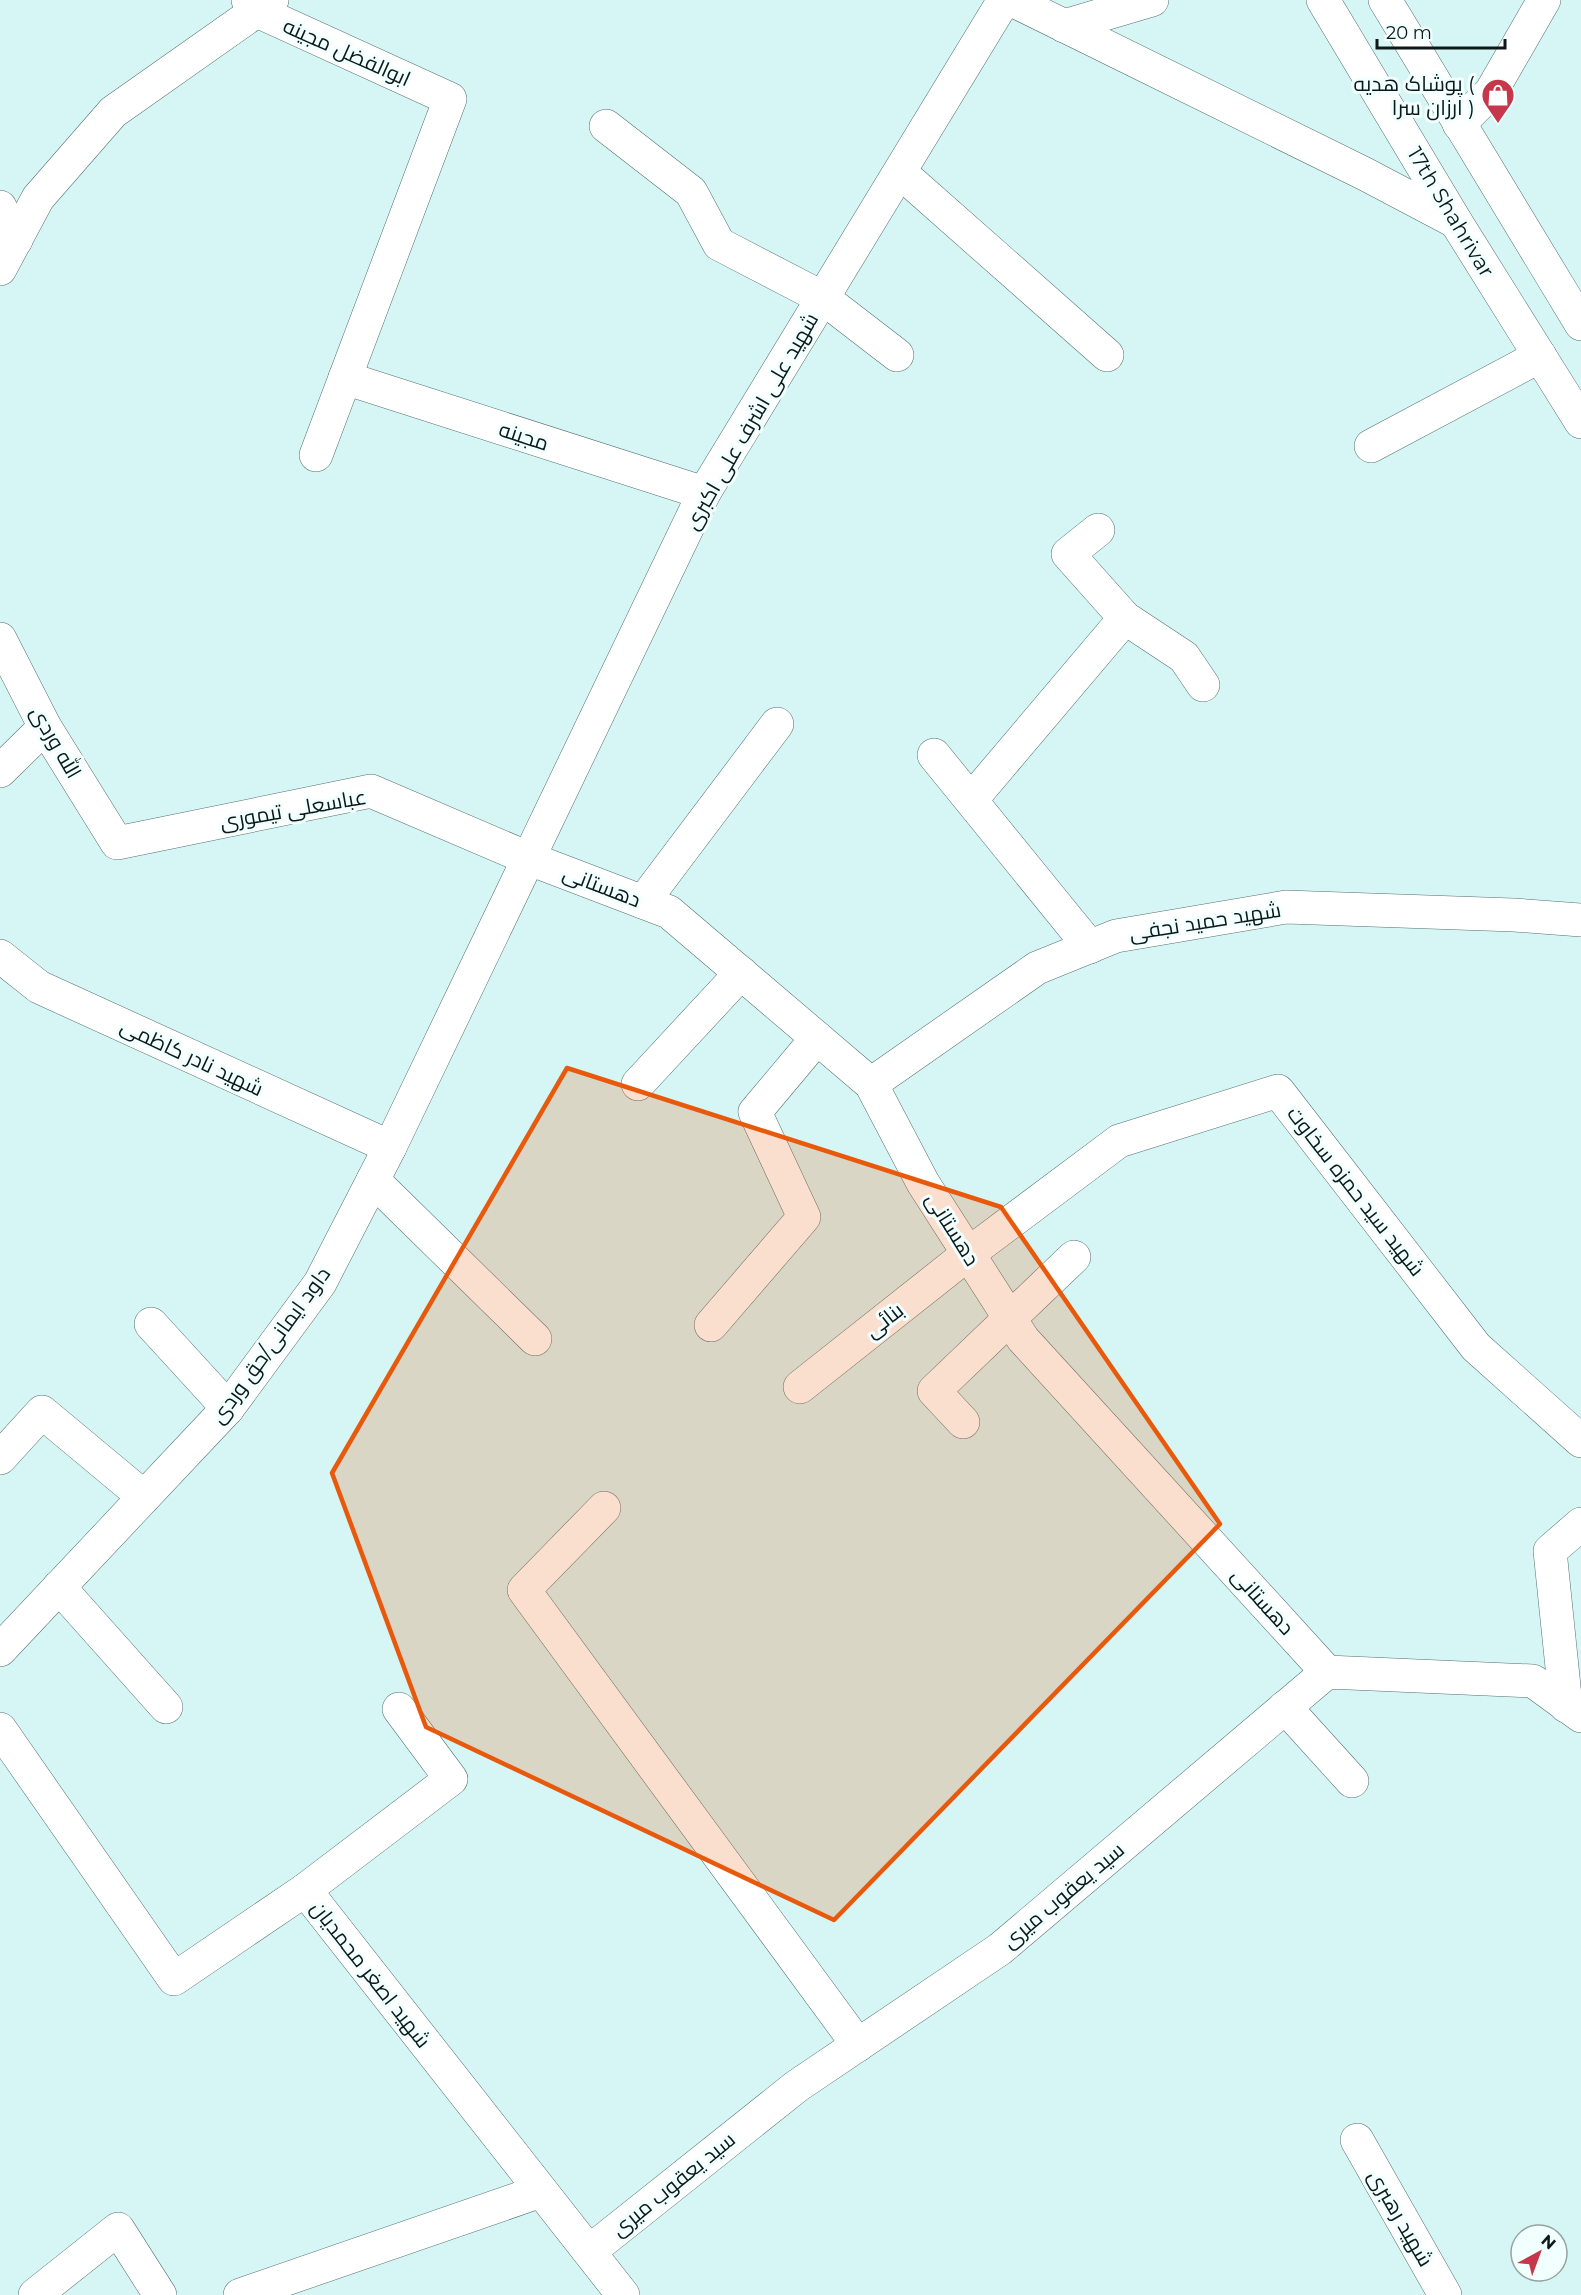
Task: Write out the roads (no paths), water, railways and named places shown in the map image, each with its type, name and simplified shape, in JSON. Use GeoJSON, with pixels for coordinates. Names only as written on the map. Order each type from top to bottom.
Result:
{"type":"FeatureCollection","features":[{"type":"Feature","properties":{"kind":"street","name":"شهید علی اشرف علی اکبری"},"geometry":{"type":"LineString","coordinates":[[530,859],[704,493],[1004,0]]}},
{"type":"Feature","properties":{"kind":"street"},"geometry":{"type":"LineString","coordinates":[[1012,0],[1365,174],[1456,222]]}},
{"type":"Feature","properties":{"kind":"street"},"geometry":{"type":"LineString","coordinates":[[1064,26],[1152,0]]}},
{"type":"Feature","properties":{"kind":"street","name":"17th Shahrivar"},"geometry":{"type":"LineString","coordinates":[[1323,0],[1456,222],[1581,422]]}},
{"type":"Feature","properties":{"kind":"street"},"geometry":{"type":"LineString","coordinates":[[1385,0],[1581,324]]}},
{"type":"Feature","properties":{"kind":"street"},"geometry":{"type":"LineString","coordinates":[[1458,123],[1491,92],[1544,0]]}},
{"type":"Feature","properties":{"kind":"street"},"geometry":{"type":"LineString","coordinates":[[0,269],[38,198],[113,112],[259,4]]}},
{"type":"Feature","properties":{"kind":"street","name":"ابوالفضل مجینه"},"geometry":{"type":"LineString","coordinates":[[259,4],[450,99],[345,378]]}},
{"type":"Feature","properties":{"kind":"street"},"geometry":{"type":"LineString","coordinates":[[606,126],[691,192],[719,244],[823,298],[897,355]]}},
{"type":"Feature","properties":{"kind":"street"},"geometry":{"type":"LineString","coordinates":[[900,172],[1107,355]]}},
{"type":"Feature","properties":{"kind":"street"},"geometry":{"type":"LineString","coordinates":[[0,207],[16,240]]}},
{"type":"Feature","properties":{"kind":"street"},"geometry":{"type":"LineString","coordinates":[[1371,446],[1540,356]]}},
{"type":"Feature","properties":{"kind":"street"},"geometry":{"type":"LineString","coordinates":[[316,455],[345,378]]}},
{"type":"Feature","properties":{"kind":"street","name":"مجینه"},"geometry":{"type":"LineString","coordinates":[[345,378],[704,493]]}},
{"type":"Feature","properties":{"kind":"street"},"geometry":{"type":"LineString","coordinates":[[1098,530],[1068,554],[1125,618],[1184,657],[1203,685]]}},
{"type":"Feature","properties":{"kind":"street"},"geometry":{"type":"LineString","coordinates":[[971,800],[1125,618]]}},
{"type":"Feature","properties":{"kind":"street","name":"الله وردی"},"geometry":{"type":"LineString","coordinates":[[0,639],[45,727],[117,843]]}},
{"type":"Feature","properties":{"kind":"street"},"geometry":{"type":"LineString","coordinates":[[644,902],[777,724]]}},
{"type":"Feature","properties":{"kind":"street"},"geometry":{"type":"LineString","coordinates":[[0,771],[45,727]]}},
{"type":"Feature","properties":{"kind":"street"},"geometry":{"type":"LineString","coordinates":[[934,755],[1090,947]]}},
{"type":"Feature","properties":{"kind":"street","name":"عباسعلی تیموری"},"geometry":{"type":"LineString","coordinates":[[117,843],[371,791],[530,859]]}},
{"type":"Feature","properties":{"kind":"street","name":"دهستانی"},"geometry":{"type":"LineString","coordinates":[[530,859],[669,912],[871,1084],[923,1183],[1023,1339],[1327,1672]]}},
{"type":"Feature","properties":{"kind":"street","name":"داود ایمانی/حق وردی"},"geometry":{"type":"LineString","coordinates":[[0,1650],[228,1408],[320,1283],[390,1147],[530,859]]}},
{"type":"Feature","properties":{"kind":"street","name":"شهید حمید نجفی"},"geometry":{"type":"LineString","coordinates":[[871,1084],[1037,968],[1116,936],[1286,907],[1514,915],[1581,920]]}},
{"type":"Feature","properties":{"kind":"street","name":"شهید نادر کاظمی"},"geometry":{"type":"LineString","coordinates":[[0,956],[39,987],[390,1147]]}},
{"type":"Feature","properties":{"kind":"street"},"geometry":{"type":"LineString","coordinates":[[638,1084],[741,973]]}},
{"type":"Feature","properties":{"kind":"street"},"geometry":{"type":"LineString","coordinates":[[711,1325],[804,1217],[755,1112],[817,1038]]}},
{"type":"Feature","properties":{"kind":"street","name":"شهید سید حمزه سخاوت"},"geometry":{"type":"LineString","coordinates":[[968,1254],[1119,1141],[1278,1091],[1476,1347],[1581,1441]]}},
{"type":"Feature","properties":{"kind":"street"},"geometry":{"type":"LineString","coordinates":[[373,1180],[535,1339]]}},
{"type":"Feature","properties":{"kind":"street","name":"بنائی"},"geometry":{"type":"LineString","coordinates":[[800,1387],[968,1254]]}},
{"type":"Feature","properties":{"kind":"street"},"geometry":{"type":"LineString","coordinates":[[963,1422],[934,1391],[1074,1257]]}},
{"type":"Feature","properties":{"kind":"street"},"geometry":{"type":"LineString","coordinates":[[151,1324],[228,1408]]}},
{"type":"Feature","properties":{"kind":"street"},"geometry":{"type":"LineString","coordinates":[[0,1458],[42,1412],[144,1497]]}},
{"type":"Feature","properties":{"kind":"street"},"geometry":{"type":"LineString","coordinates":[[604,1509],[524,1590],[858,2045]]}},
{"type":"Feature","properties":{"kind":"street"},"geometry":{"type":"LineString","coordinates":[[1574,1711],[1550,1551],[1581,1524]]}},
{"type":"Feature","properties":{"kind":"street"},"geometry":{"type":"LineString","coordinates":[[59,1587],[166,1707]]}},
{"type":"Feature","properties":{"kind":"street"},"geometry":{"type":"LineString","coordinates":[[1327,1672],[1533,1681],[1574,1711]]}},
{"type":"Feature","properties":{"kind":"street","name":"سید یعقوب میری"},"geometry":{"type":"LineString","coordinates":[[590,2251],[796,2086],[1000,1949],[1327,1672]]}},
{"type":"Feature","properties":{"kind":"street"},"geometry":{"type":"LineString","coordinates":[[1285,1707],[1352,1781]]}},
{"type":"Feature","properties":{"kind":"street"},"geometry":{"type":"LineString","coordinates":[[305,1890],[451,1779],[399,1709]]}},
{"type":"Feature","properties":{"kind":"street","name":"شهید اصغر محمدیان"},"geometry":{"type":"LineString","coordinates":[[0,1729],[174,1979],[305,1890],[623,2295]]}},
{"type":"Feature","properties":{"kind":"street","name":"شهید رهبری"},"geometry":{"type":"LineString","coordinates":[[1357,2140],[1445,2295]]}},
{"type":"Feature","properties":{"kind":"street"},"geometry":{"type":"LineString","coordinates":[[240,2295],[541,2191]]}},
{"type":"Feature","properties":{"kind":"street"},"geometry":{"type":"LineString","coordinates":[[35,2295],[118,2229],[160,2295]]}},
{"type":"Feature","properties":{"kind":"place","name":"پوشاک هدیه ( ارزان سرا )"},"geometry":{"type":"Point","coordinates":[1498,124]}}]}
